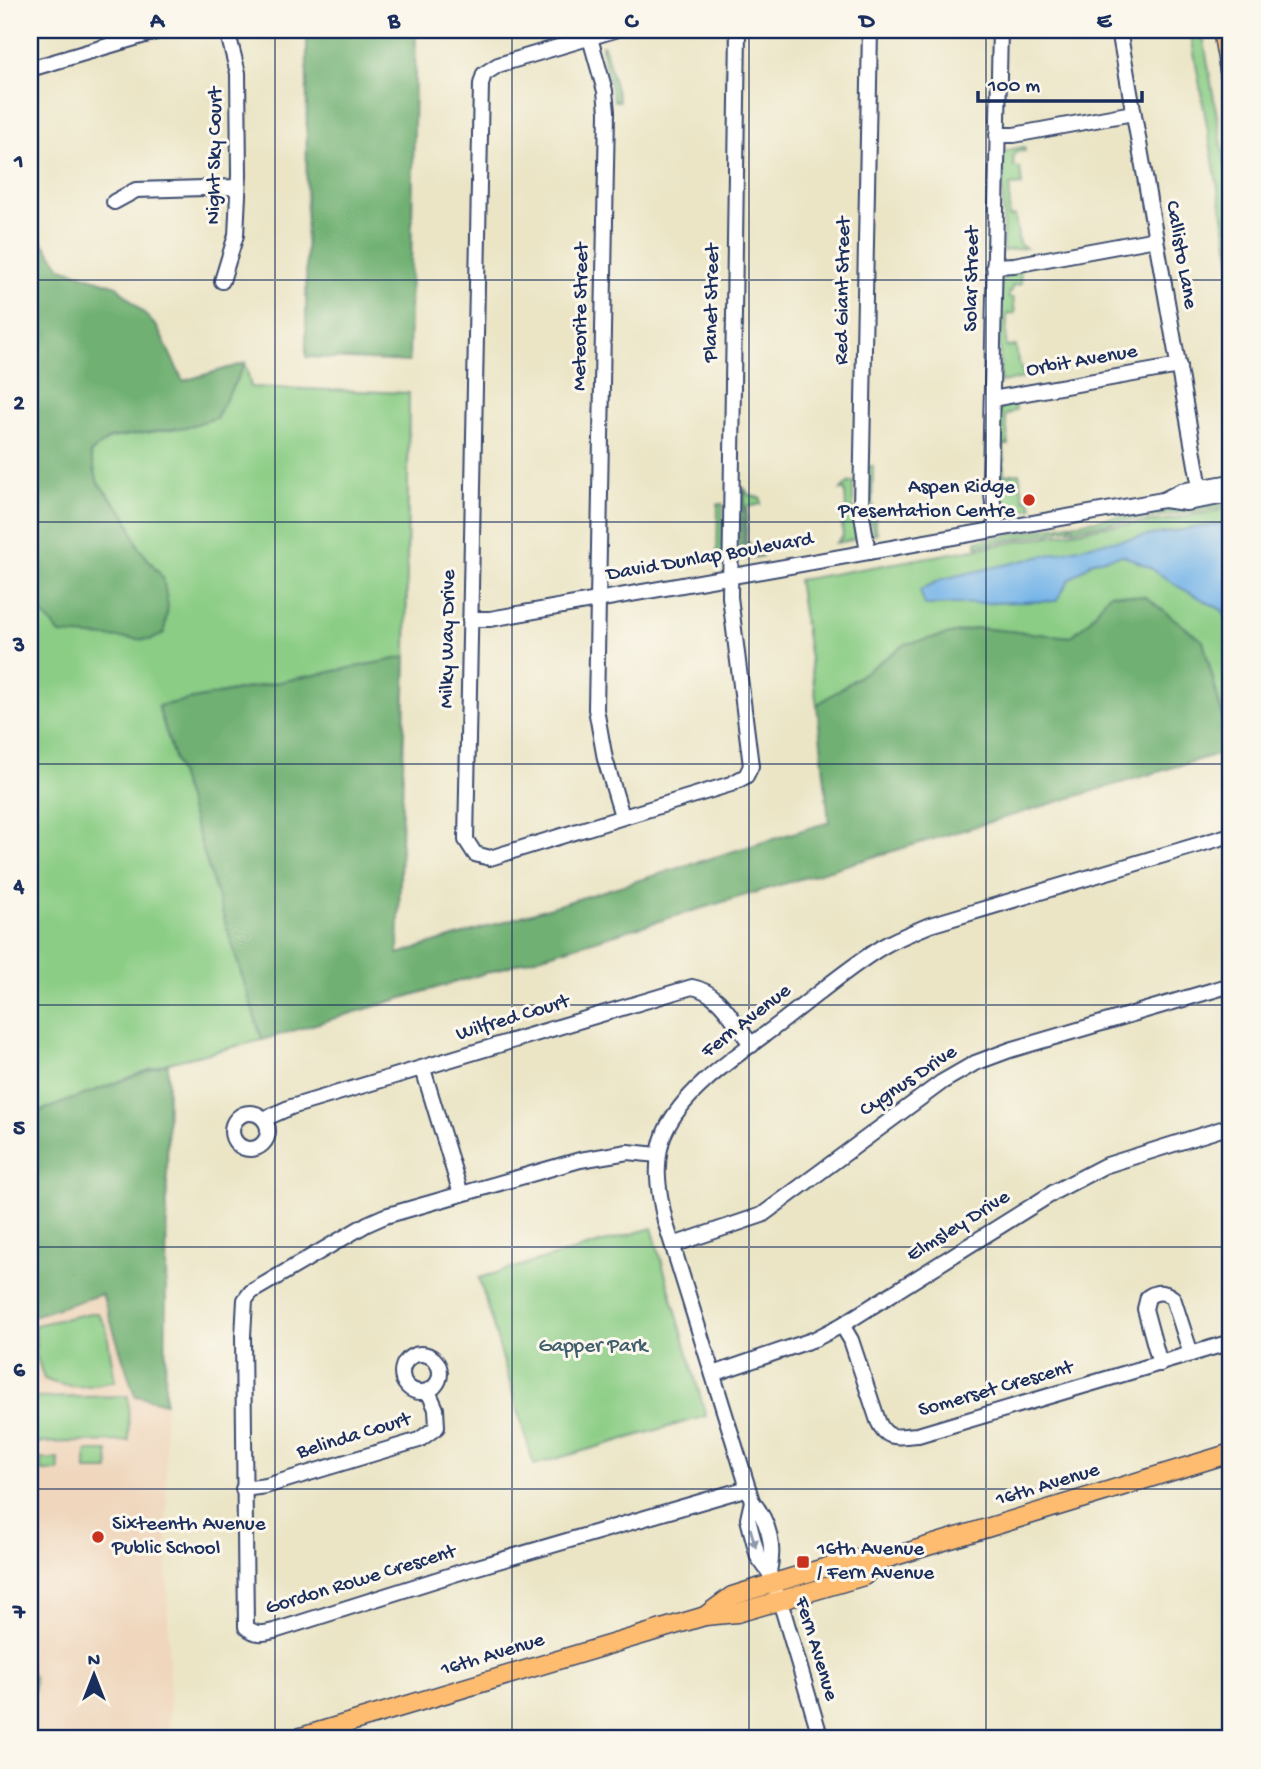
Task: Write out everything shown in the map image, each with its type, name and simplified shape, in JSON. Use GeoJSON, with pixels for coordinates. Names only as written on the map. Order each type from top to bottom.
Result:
{"type":"FeatureCollection","features":[{"type":"Feature","properties":{"kind":"main road"},"geometry":{"type":"LineString","coordinates":[[1222,30],[1231,82]]}},
{"type":"Feature","properties":{"kind":"main road","name":"16th Avenue"},"geometry":{"type":"LineString","coordinates":[[294,1739],[705,1616],[732,1596],[854,1559],[879,1561],[1231,1453]]}},
{"type":"Feature","properties":{"kind":"street"},"geometry":{"type":"LineString","coordinates":[[30,69],[162,30]]}},
{"type":"Feature","properties":{"kind":"street","name":"Night Sky Court"},"geometry":{"type":"LineString","coordinates":[[222,281],[236,235],[238,187],[238,73],[227,30]]}},
{"type":"Feature","properties":{"kind":"street","name":"Milky Way Drive"},"geometry":{"type":"LineString","coordinates":[[615,30],[498,65],[484,75],[481,84],[466,840],[475,854],[490,858],[731,784],[746,776],[751,765],[730,597],[731,576]]}},
{"type":"Feature","properties":{"kind":"street","name":"Planet Street"},"geometry":{"type":"LineString","coordinates":[[731,576],[738,30]]}},
{"type":"Feature","properties":{"kind":"street","name":"Red Giant Street"},"geometry":{"type":"LineString","coordinates":[[868,552],[861,509],[870,30]]}},
{"type":"Feature","properties":{"kind":"street","name":"Solar Street"},"geometry":{"type":"LineString","coordinates":[[996,529],[990,477],[1000,30]]}},
{"type":"Feature","properties":{"kind":"street","name":"Callisto Lane"},"geometry":{"type":"LineString","coordinates":[[1119,30],[1200,488]]}},
{"type":"Feature","properties":{"kind":"street","name":"Meteorite Street"},"geometry":{"type":"LineString","coordinates":[[590,38],[605,91],[607,113],[596,709],[605,759],[622,816]]}},
{"type":"Feature","properties":{"kind":"street"},"geometry":{"type":"LineString","coordinates":[[997,135],[1014,135],[1133,113]]}},
{"type":"Feature","properties":{"kind":"street"},"geometry":{"type":"LineString","coordinates":[[114,202],[136,190],[238,187]]}},
{"type":"Feature","properties":{"kind":"street"},"geometry":{"type":"LineString","coordinates":[[994,266],[1014,265],[1157,239]]}},
{"type":"Feature","properties":{"kind":"street","name":"Orbit Avenue"},"geometry":{"type":"LineString","coordinates":[[992,398],[1179,366]]}},
{"type":"Feature","properties":{"kind":"street","name":"David Dunlap Boulevard"},"geometry":{"type":"LineString","coordinates":[[470,619],[490,619],[1163,500],[1181,491],[1231,482]]}},
{"type":"Feature","properties":{"kind":"street","name":"David Dunlap Boulevard"},"geometry":{"type":"LineString","coordinates":[[1163,500],[1186,503],[1231,495]]}},
{"type":"Feature","properties":{"kind":"street","name":"Fern Avenue"},"geometry":{"type":"LineString","coordinates":[[821,1739],[774,1585],[758,1557],[747,1519],[750,1495],[657,1186],[658,1155],[665,1134],[680,1107],[710,1077],[883,946],[930,925],[1231,835]]}},
{"type":"Feature","properties":{"kind":"street","name":"Cygnus Drive"},"geometry":{"type":"LineString","coordinates":[[673,1245],[761,1215],[942,1082],[975,1063],[1010,1050],[1231,985]]}},
{"type":"Feature","properties":{"kind":"street","name":"Wilfred Court"},"geometry":{"type":"LineString","coordinates":[[264,1119],[290,1107],[692,987],[713,995],[752,1045]]}},
{"type":"Feature","properties":{"kind":"street"},"geometry":{"type":"LineString","coordinates":[[423,1069],[461,1194]]}},
{"type":"Feature","properties":{"kind":"street","name":"Elmsley Drive"},"geometry":{"type":"LineString","coordinates":[[713,1374],[815,1339],[842,1325],[1056,1191],[1104,1166],[1231,1126]]}},
{"type":"Feature","properties":{"kind":"street","name":"Gordon Rowe Crescent"},"geometry":{"type":"LineString","coordinates":[[658,1155],[640,1152],[613,1153],[385,1216],[251,1292],[245,1300],[244,1313],[243,1489],[246,1628],[252,1633],[260,1634],[464,1571],[750,1495]]}},
{"type":"Feature","properties":{"kind":"street"},"geometry":{"type":"LineString","coordinates":[[1160,1364],[1145,1309],[1148,1297],[1155,1292],[1166,1293],[1173,1298],[1191,1354]]}},
{"type":"Feature","properties":{"kind":"street","name":"Somerset Crescent"},"geometry":{"type":"LineString","coordinates":[[842,1325],[858,1356],[882,1431],[889,1436],[918,1435],[1231,1342]]}},
{"type":"Feature","properties":{"kind":"street","name":"Belinda Court"},"geometry":{"type":"LineString","coordinates":[[243,1489],[266,1486],[419,1440],[437,1427],[436,1409],[428,1391]]}},
{"type":"Feature","properties":{"kind":"shaded area","name":"Sixteenth Avenue Public School"},"geometry":{"type":"Polygon","coordinates":[[[102,1294],[135,1396],[165,1403],[170,1739],[32,1739],[34,1678],[30,1670],[30,1317],[102,1294]]]}},
{"type":"Feature","properties":{"kind":"green space"},"geometry":{"type":"Polygon","coordinates":[[[307,30],[416,30],[409,362],[306,357],[307,30]]]}},
{"type":"Feature","properties":{"kind":"green space"},"geometry":{"type":"Polygon","coordinates":[[[726,30],[731,30],[731,89],[726,89],[729,51],[726,30]]]}},
{"type":"Feature","properties":{"kind":"green space"},"geometry":{"type":"Polygon","coordinates":[[[1190,30],[1202,30],[1231,197],[1231,261],[1190,30]]]}},
{"type":"Feature","properties":{"kind":"green space"},"geometry":{"type":"Polygon","coordinates":[[[602,45],[604,46],[619,101],[614,101],[602,45]]]}},
{"type":"Feature","properties":{"kind":"green space"},"geometry":{"type":"Polygon","coordinates":[[[1024,147],[1025,151],[1016,152],[1013,157],[1014,167],[1020,168],[1022,185],[1010,186],[1009,217],[1015,216],[1019,244],[1026,248],[1003,251],[1003,153],[1024,147]]]}},
{"type":"Feature","properties":{"kind":"green space"},"geometry":{"type":"Polygon","coordinates":[[[37,235],[62,268],[117,286],[157,327],[183,381],[245,363],[216,418],[186,427],[110,438],[90,453],[98,483],[126,516],[139,548],[163,578],[168,606],[164,633],[151,640],[60,634],[42,613],[30,574],[30,239],[37,235]]]}},
{"type":"Feature","properties":{"kind":"green space"},"geometry":{"type":"Polygon","coordinates":[[[1020,271],[1021,284],[1012,286],[1012,291],[1009,292],[1009,298],[1013,298],[1015,313],[1007,314],[1006,347],[1016,346],[1018,361],[1025,378],[1000,382],[1000,283],[1007,274],[1020,271]]]}},
{"type":"Feature","properties":{"kind":"green space"},"geometry":{"type":"Polygon","coordinates":[[[245,363],[251,387],[409,393],[406,657],[158,706],[262,1040],[168,1063],[30,1115],[30,574],[42,613],[163,578],[139,548],[126,516],[98,483],[90,453],[110,438],[186,427],[216,418],[245,363]]]}},
{"type":"Feature","properties":{"kind":"green space"},"geometry":{"type":"Polygon","coordinates":[[[1015,403],[1016,410],[1005,416],[1009,445],[1004,445],[1004,475],[1019,473],[1024,500],[1029,499],[1033,508],[1008,512],[1002,511],[997,476],[998,416],[1001,408],[1015,403]]]}},
{"type":"Feature","properties":{"kind":"green space"},"geometry":{"type":"Polygon","coordinates":[[[868,466],[873,466],[872,501],[877,533],[873,534],[868,505],[868,466]]]}},
{"type":"Feature","properties":{"kind":"green space"},"geometry":{"type":"Polygon","coordinates":[[[853,482],[858,537],[836,543],[843,536],[841,511],[846,509],[845,490],[841,490],[853,482]]]}},
{"type":"Feature","properties":{"kind":"green space"},"geometry":{"type":"Polygon","coordinates":[[[738,489],[743,489],[741,558],[738,559],[738,489]]]}},
{"type":"Feature","properties":{"kind":"green space"},"geometry":{"type":"Polygon","coordinates":[[[745,489],[749,495],[761,498],[761,504],[747,507],[746,543],[750,543],[751,550],[755,550],[756,555],[763,556],[746,559],[744,557],[745,489]]]}},
{"type":"Feature","properties":{"kind":"green space"},"geometry":{"type":"Polygon","coordinates":[[[1231,501],[1231,505],[1073,529],[1072,524],[1112,517],[1231,501]]]}},
{"type":"Feature","properties":{"kind":"green space"},"geometry":{"type":"Polygon","coordinates":[[[718,504],[723,504],[722,561],[717,564],[718,504]]]}},
{"type":"Feature","properties":{"kind":"green space"},"geometry":{"type":"Polygon","coordinates":[[[1231,508],[1231,747],[1203,641],[1110,593],[1089,621],[1071,637],[977,628],[906,644],[817,705],[798,580],[1106,526],[1166,520],[1231,508]]]}},
{"type":"Feature","properties":{"kind":"green space"},"geometry":{"type":"Polygon","coordinates":[[[1070,524],[1070,529],[976,546],[976,541],[1070,524]]]}},
{"type":"Feature","properties":{"kind":"green space"},"geometry":{"type":"Polygon","coordinates":[[[1110,593],[1146,597],[1203,641],[1231,750],[262,1040],[158,706],[406,657],[398,954],[829,822],[817,705],[906,644],[977,628],[1071,637],[1089,621],[1110,593]]]}},
{"type":"Feature","properties":{"kind":"green space"},"geometry":{"type":"Polygon","coordinates":[[[168,1063],[165,1403],[135,1396],[102,1294],[30,1317],[30,1115],[168,1063]]]}},
{"type":"Feature","properties":{"kind":"green space","name":"Gapper Park"},"geometry":{"type":"Polygon","coordinates":[[[652,1228],[706,1416],[534,1465],[479,1278],[652,1228]]]}},
{"type":"Feature","properties":{"kind":"green space"},"geometry":{"type":"Polygon","coordinates":[[[98,1313],[106,1327],[115,1381],[79,1386],[62,1385],[44,1379],[36,1354],[35,1325],[98,1313]]]}},
{"type":"Feature","properties":{"kind":"green space"},"geometry":{"type":"Polygon","coordinates":[[[128,1396],[129,1441],[30,1443],[30,1398],[128,1396]]]}},
{"type":"Feature","properties":{"kind":"green space"},"geometry":{"type":"Polygon","coordinates":[[[86,1451],[108,1451],[109,1470],[86,1470],[86,1451]]]}},
{"type":"Feature","properties":{"kind":"green space"},"geometry":{"type":"Polygon","coordinates":[[[41,1459],[58,1459],[59,1471],[41,1471],[41,1459]]]}},
{"type":"Feature","properties":{"kind":"green space"},"geometry":{"type":"Polygon","coordinates":[[[30,1670],[34,1678],[32,1739],[30,1739],[30,1670]]]}},
{"type":"Feature","properties":{"kind":"water"},"geometry":{"type":"Polygon","coordinates":[[[1231,522],[1231,625],[1222,610],[1149,567],[1123,555],[1094,561],[1069,580],[1056,601],[925,605],[920,590],[942,579],[1096,544],[1231,522]]]}},
{"type":"Feature","properties":{"kind":"place","name":"Aspen Ridge Presentation Centre"},"geometry":{"type":"Point","coordinates":[1029,500]}},
{"type":"Feature","properties":{"kind":"place","name":"Sixteenth Avenue Public School"},"geometry":{"type":"Point","coordinates":[98,1537]}},
{"type":"Feature","properties":{"kind":"place","name":"16th Avenue / Fern Avenue"},"geometry":{"type":"Point","coordinates":[803,1562]}}]}
